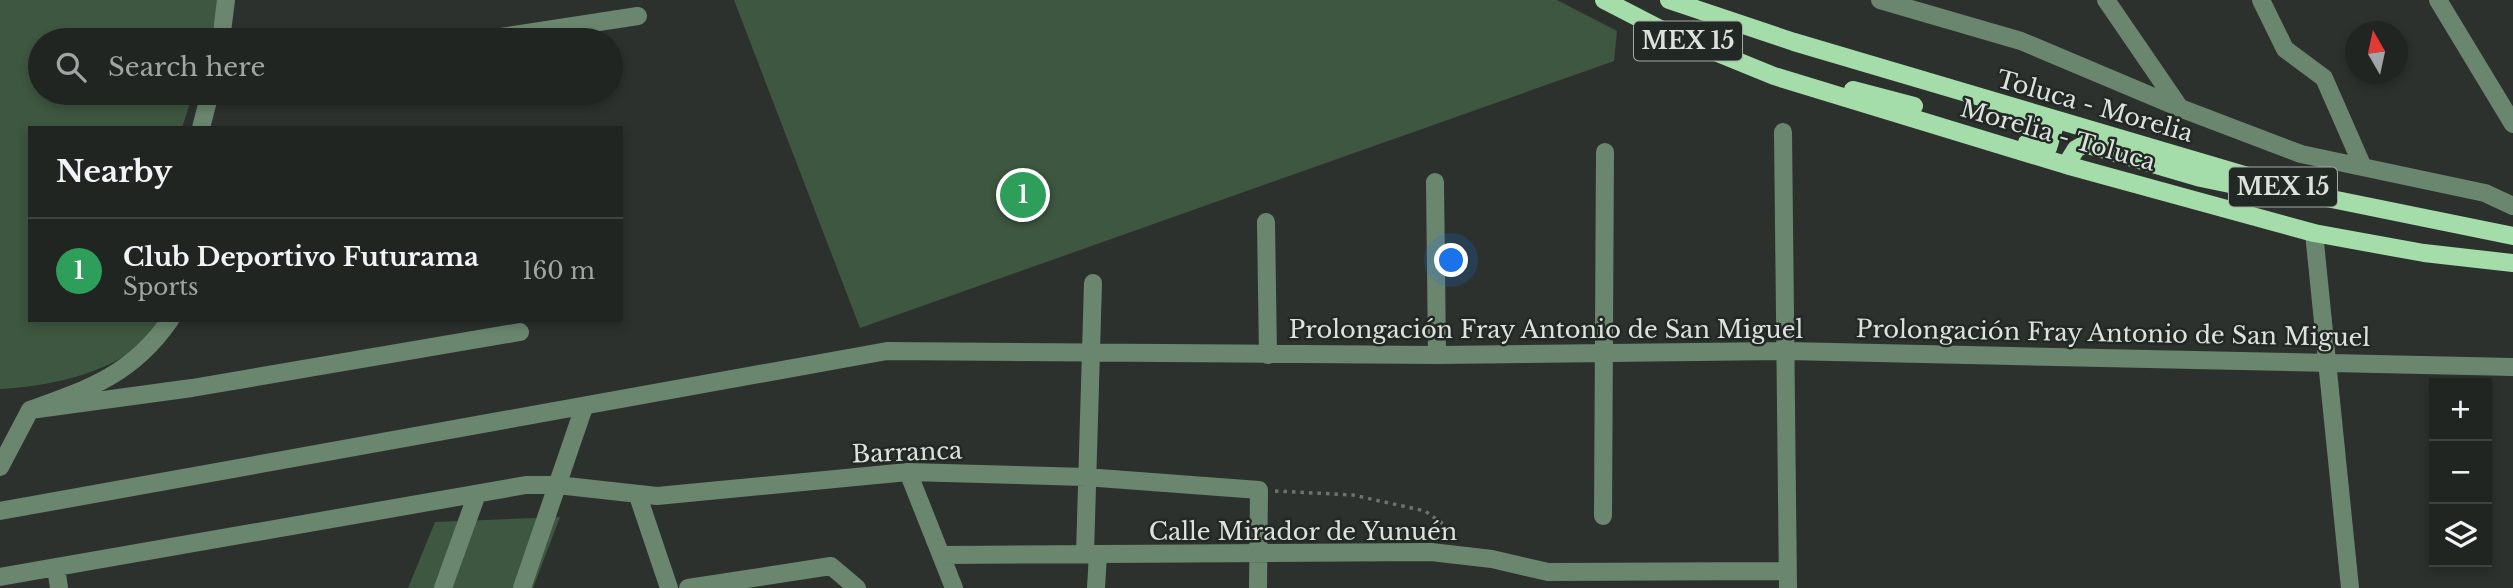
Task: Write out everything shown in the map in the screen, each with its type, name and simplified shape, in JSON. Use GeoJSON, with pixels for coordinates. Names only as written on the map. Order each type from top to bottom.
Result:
{"type":"FeatureCollection","features":[{"type":"Feature","properties":{"kind":"main road","name":"Morelia - Toluca"},"geometry":{"type":"LineString","coordinates":[[1604,0],[1666,32],[1774,76],[2066,165],[2314,233],[2424,253],[2513,263]]}},
{"type":"Feature","properties":{"kind":"main road","name":"Toluca - Morelia"},"geometry":{"type":"LineString","coordinates":[[1669,0],[1756,30],[2056,121],[2312,195],[2513,236]]}},
{"type":"Feature","properties":{"kind":"main road"},"geometry":{"type":"LineString","coordinates":[[1774,76],[1877,94],[2043,148],[2050,146],[2056,121]]}},
{"type":"Feature","properties":{"kind":"main road"},"geometry":{"type":"LineString","coordinates":[[2066,165],[2076,149],[2085,144],[2201,178],[2312,195]]}},
{"type":"Feature","properties":{"kind":"street"},"geometry":{"type":"LineString","coordinates":[[222,28],[226,0]]}},
{"type":"Feature","properties":{"kind":"street"},"geometry":{"type":"LineString","coordinates":[[1880,0],[2021,41],[2180,108],[2301,154],[2485,192],[2513,206]]}},
{"type":"Feature","properties":{"kind":"street"},"geometry":{"type":"LineString","coordinates":[[2106,0],[2180,108]]}},
{"type":"Feature","properties":{"kind":"street"},"geometry":{"type":"LineString","coordinates":[[2261,0],[2285,49],[2324,78],[2363,167]]}},
{"type":"Feature","properties":{"kind":"street"},"geometry":{"type":"LineString","coordinates":[[2438,0],[2513,124]]}},
{"type":"Feature","properties":{"kind":"street"},"geometry":{"type":"LineString","coordinates":[[560,28],[638,16]]}},
{"type":"Feature","properties":{"kind":"street"},"geometry":{"type":"LineString","coordinates":[[202,126],[207,105]]}},
{"type":"Feature","properties":{"kind":"street"},"geometry":{"type":"LineString","coordinates":[[1783,132],[1788,351],[1788,579]]}},
{"type":"Feature","properties":{"kind":"street"},"geometry":{"type":"LineString","coordinates":[[1602,516],[1605,152]]}},
{"type":"Feature","properties":{"kind":"street"},"geometry":{"type":"LineString","coordinates":[[1434,182],[1437,355]]}},
{"type":"Feature","properties":{"kind":"street"},"geometry":{"type":"LineString","coordinates":[[1266,222],[1268,355]]}},
{"type":"Feature","properties":{"kind":"street"},"geometry":{"type":"LineString","coordinates":[[2314,233],[2350,588]]}},
{"type":"Feature","properties":{"kind":"street"},"geometry":{"type":"LineString","coordinates":[[1093,283],[1085,477],[1096,588]]}},
{"type":"Feature","properties":{"kind":"street"},"geometry":{"type":"LineString","coordinates":[[0,467],[30,410],[111,378],[137,359],[168,322]]}},
{"type":"Feature","properties":{"kind":"street"},"geometry":{"type":"LineString","coordinates":[[30,410],[192,388],[520,332]]}},
{"type":"Feature","properties":{"kind":"street","name":"Prolongación Fray Antonio de San Miguel"},"geometry":{"type":"LineString","coordinates":[[0,511],[887,351],[1605,355],[1788,351],[2327,360],[2513,367]]}},
{"type":"Feature","properties":{"kind":"street"},"geometry":{"type":"LineString","coordinates":[[522,588],[584,407]]}},
{"type":"Feature","properties":{"kind":"street"},"geometry":{"type":"LineString","coordinates":[[908,472],[954,588]]}},
{"type":"Feature","properties":{"kind":"street","name":"Barranca"},"geometry":{"type":"LineString","coordinates":[[0,577],[526,485],[557,485],[638,496],[908,472],[1085,477],[1259,490]]}},
{"type":"Feature","properties":{"kind":"street"},"geometry":{"type":"LineString","coordinates":[[1258,588],[1259,490]]}},
{"type":"Feature","properties":{"kind":"street"},"geometry":{"type":"LineString","coordinates":[[443,588],[477,494]]}},
{"type":"Feature","properties":{"kind":"street"},"geometry":{"type":"LineString","coordinates":[[638,496],[669,588]]}},
{"type":"Feature","properties":{"kind":"street","name":"Calle Mirador de Yunuén"},"geometry":{"type":"LineString","coordinates":[[942,555],[1431,552],[1492,559],[1548,572],[1788,579]]}},
{"type":"Feature","properties":{"kind":"street"},"geometry":{"type":"LineString","coordinates":[[688,588],[831,566],[855,584]]}},
{"type":"Feature","properties":{"kind":"street"},"geometry":{"type":"LineString","coordinates":[[56,567],[59,588]]}},
{"type":"Feature","properties":{"kind":"path"},"geometry":{"type":"LineString","coordinates":[[1259,490],[1353,495],[1425,511],[1492,559]]}},
{"type":"Feature","properties":{"kind":"green space"},"geometry":{"type":"Polygon","coordinates":[[[0,0],[218,0],[213,28],[28,28],[28,105],[189,105],[183,126],[28,126],[28,322],[158,322],[139,345],[92,372],[35,386],[0,389],[0,0]]]}},
{"type":"Feature","properties":{"kind":"green space"},"geometry":{"type":"Polygon","coordinates":[[[734,0],[1557,0],[1617,31],[1614,61],[860,328],[734,0]]]}},
{"type":"Feature","properties":{"kind":"green space"},"geometry":{"type":"Polygon","coordinates":[[[560,517],[533,588],[408,588],[435,522],[560,517]]]}},
{"type":"Feature","properties":{"kind":"place","name":"Club Deportivo Futurama"},"geometry":{"type":"Point","coordinates":[1023,195]}}]}
